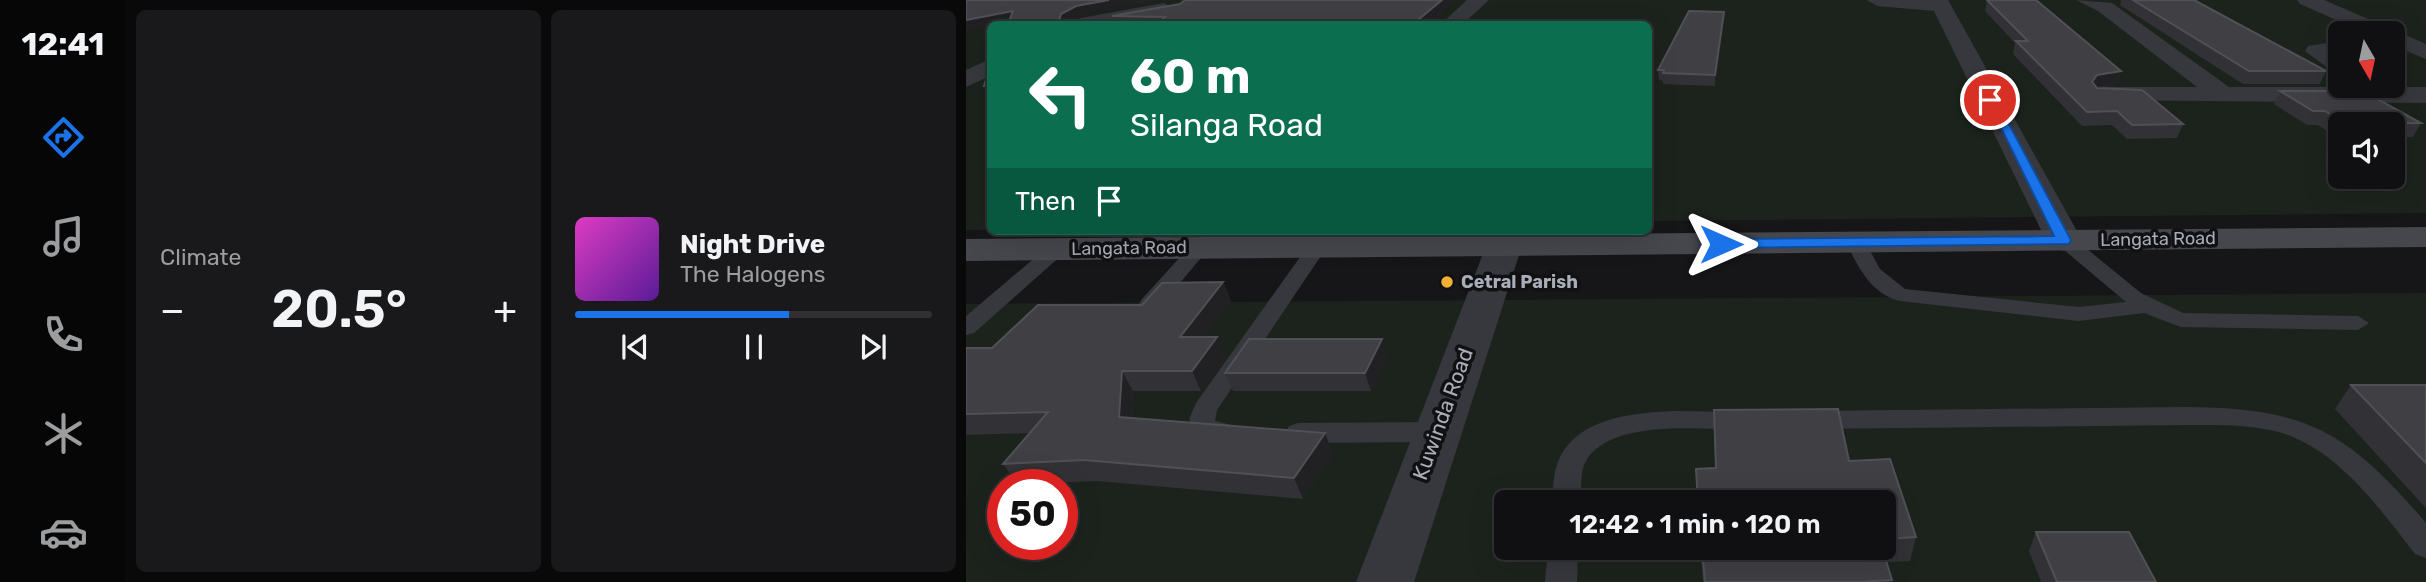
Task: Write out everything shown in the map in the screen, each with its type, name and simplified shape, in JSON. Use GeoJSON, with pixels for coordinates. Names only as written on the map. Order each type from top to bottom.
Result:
{"type":"FeatureCollection","features":[{"type":"Feature","properties":{"kind":"main road","name":"Langata Road"},"geometry":{"type":"LineString","coordinates":[[966,250],[1057,249],[1158,240],[1199,247],[1306,241],[1504,246],[2064,240],[2421,241]]}},
{"type":"Feature","properties":{"kind":"street"},"geometry":{"type":"LineString","coordinates":[[1454,21],[1479,0]]}},
{"type":"Feature","properties":{"kind":"street"},"geometry":{"type":"LineString","coordinates":[[1877,0],[1940,3],[2064,240]]}},
{"type":"Feature","properties":{"kind":"street"},"geometry":{"type":"LineString","coordinates":[[2086,0],[2105,7],[2222,94]]}},
{"type":"Feature","properties":{"kind":"street"},"geometry":{"type":"LineString","coordinates":[[2307,0],[2355,21]]}},
{"type":"Feature","properties":{"kind":"street"},"geometry":{"type":"LineString","coordinates":[[1097,21],[1183,5]]}},
{"type":"Feature","properties":{"kind":"street"},"geometry":{"type":"LineString","coordinates":[[2405,43],[2421,50]]}},
{"type":"Feature","properties":{"kind":"street"},"geometry":{"type":"LineString","coordinates":[[2328,50],[2316,51],[2328,58]]}},
{"type":"Feature","properties":{"kind":"street"},"geometry":{"type":"LineString","coordinates":[[966,80],[987,68]]}},
{"type":"Feature","properties":{"kind":"street"},"geometry":{"type":"LineString","coordinates":[[2104,95],[2426,95]]}},
{"type":"Feature","properties":{"kind":"street","name":"Kuwinda Road"},"geometry":{"type":"LineString","coordinates":[[1385,582],[1504,246]]}},
{"type":"Feature","properties":{"kind":"lane"},"geometry":{"type":"LineString","coordinates":[[2064,240],[2144,306],[2181,320],[2358,323]]}},
{"type":"Feature","properties":{"kind":"lane"},"geometry":{"type":"LineString","coordinates":[[1247,434],[1205,428],[1202,419],[1205,409],[1306,241]]}},
{"type":"Feature","properties":{"kind":"lane"},"geometry":{"type":"LineString","coordinates":[[1856,242],[1869,270],[1889,290],[1900,295],[2079,314],[2144,306]]}},
{"type":"Feature","properties":{"kind":"lane"},"geometry":{"type":"LineString","coordinates":[[1142,313],[1199,247]]}},
{"type":"Feature","properties":{"kind":"lane"},"geometry":{"type":"LineString","coordinates":[[966,328],[1057,249]]}},
{"type":"Feature","properties":{"kind":"lane"},"geometry":{"type":"LineString","coordinates":[[1567,490],[1571,461],[1583,443],[1602,431],[1642,422],[2201,416],[2271,422],[2295,428],[2327,443],[2396,509],[2426,545]]}},
{"type":"Feature","properties":{"kind":"lane"},"geometry":{"type":"LineString","coordinates":[[1274,434],[1436,432]]}},
{"type":"Feature","properties":{"kind":"lane"},"geometry":{"type":"LineString","coordinates":[[1561,582],[1562,560]]}},
{"type":"Feature","properties":{"kind":"shaded area"},"geometry":{"type":"Polygon","coordinates":[[[966,0],[2426,0],[2426,213],[1652,221],[1652,21],[987,21],[987,230],[966,230],[966,0]]]}},
{"type":"Feature","properties":{"kind":"shaded area"},"geometry":{"type":"Polygon","coordinates":[[[2426,293],[2426,582],[966,582],[966,304],[2426,293]]]}},
{"type":"Feature","properties":{"kind":"building"},"geometry":{"type":"Polygon","coordinates":[[[966,0],[1109,0],[1076,6],[1061,14],[1059,21],[1009,21],[1013,11],[966,20],[966,0]]]}},
{"type":"Feature","properties":{"kind":"building"},"geometry":{"type":"Polygon","coordinates":[[[1185,0],[1442,0],[1417,21],[1160,21],[1165,17],[1112,16],[1180,4],[1185,0]]]}},
{"type":"Feature","properties":{"kind":"building"},"geometry":{"type":"Polygon","coordinates":[[[1987,0],[2036,0],[2121,71],[2097,75],[2092,82],[2097,88],[2142,90],[2183,124],[2132,125],[2117,111],[2087,112],[2016,41],[2028,41],[1987,0]]]}},
{"type":"Feature","properties":{"kind":"building"},"geometry":{"type":"Polygon","coordinates":[[[2133,0],[2194,0],[2326,71],[2249,71],[2133,0]]]}},
{"type":"Feature","properties":{"kind":"building"},"geometry":{"type":"Polygon","coordinates":[[[1689,11],[1724,12],[1715,75],[1663,73],[1664,70],[1658,70],[1689,11]]]}},
{"type":"Feature","properties":{"kind":"building"},"geometry":{"type":"Polygon","coordinates":[[[2280,91],[2328,91],[2328,98],[2376,98],[2401,112],[2328,113],[2313,111],[2280,91]]]}},
{"type":"Feature","properties":{"kind":"building"},"geometry":{"type":"Polygon","coordinates":[[[2405,114],[2421,123],[2405,123],[2405,114]]]}},
{"type":"Feature","properties":{"kind":"building"},"geometry":{"type":"Polygon","coordinates":[[[1223,282],[1180,337],[1217,337],[1192,371],[1122,371],[1119,417],[1325,433],[1294,478],[1084,460],[1003,464],[1048,412],[966,414],[966,348],[992,348],[1038,305],[1142,305],[1162,283],[1223,282]]]}},
{"type":"Feature","properties":{"kind":"building"},"geometry":{"type":"Polygon","coordinates":[[[1249,339],[1382,339],[1365,373],[1225,373],[1249,339]]]}},
{"type":"Feature","properties":{"kind":"building"},"geometry":{"type":"Polygon","coordinates":[[[2351,385],[2426,385],[2426,463],[2351,385]]]}},
{"type":"Feature","properties":{"kind":"building"},"geometry":{"type":"Polygon","coordinates":[[[1838,409],[1849,461],[1890,459],[1916,537],[1896,538],[1896,490],[1697,490],[1696,469],[1716,468],[1714,410],[1838,409]]]}},
{"type":"Feature","properties":{"kind":"building"},"geometry":{"type":"Polygon","coordinates":[[[2036,532],[2129,532],[2156,582],[2057,582],[2036,532]]]}},
{"type":"Feature","properties":{"kind":"building"},"geometry":{"type":"Polygon","coordinates":[[[1703,560],[1886,560],[1892,580],[1859,582],[1705,582],[1703,560]]]}},
{"type":"Feature","properties":{"kind":"place","name":"Cetral Parish"},"geometry":{"type":"Point","coordinates":[1447,282]}},
{"type":"Feature","properties":{"kind":"route"},"geometry":{"type":"LineString","coordinates":[[1721,244],[2064,240],[1990,100]]}}]}
